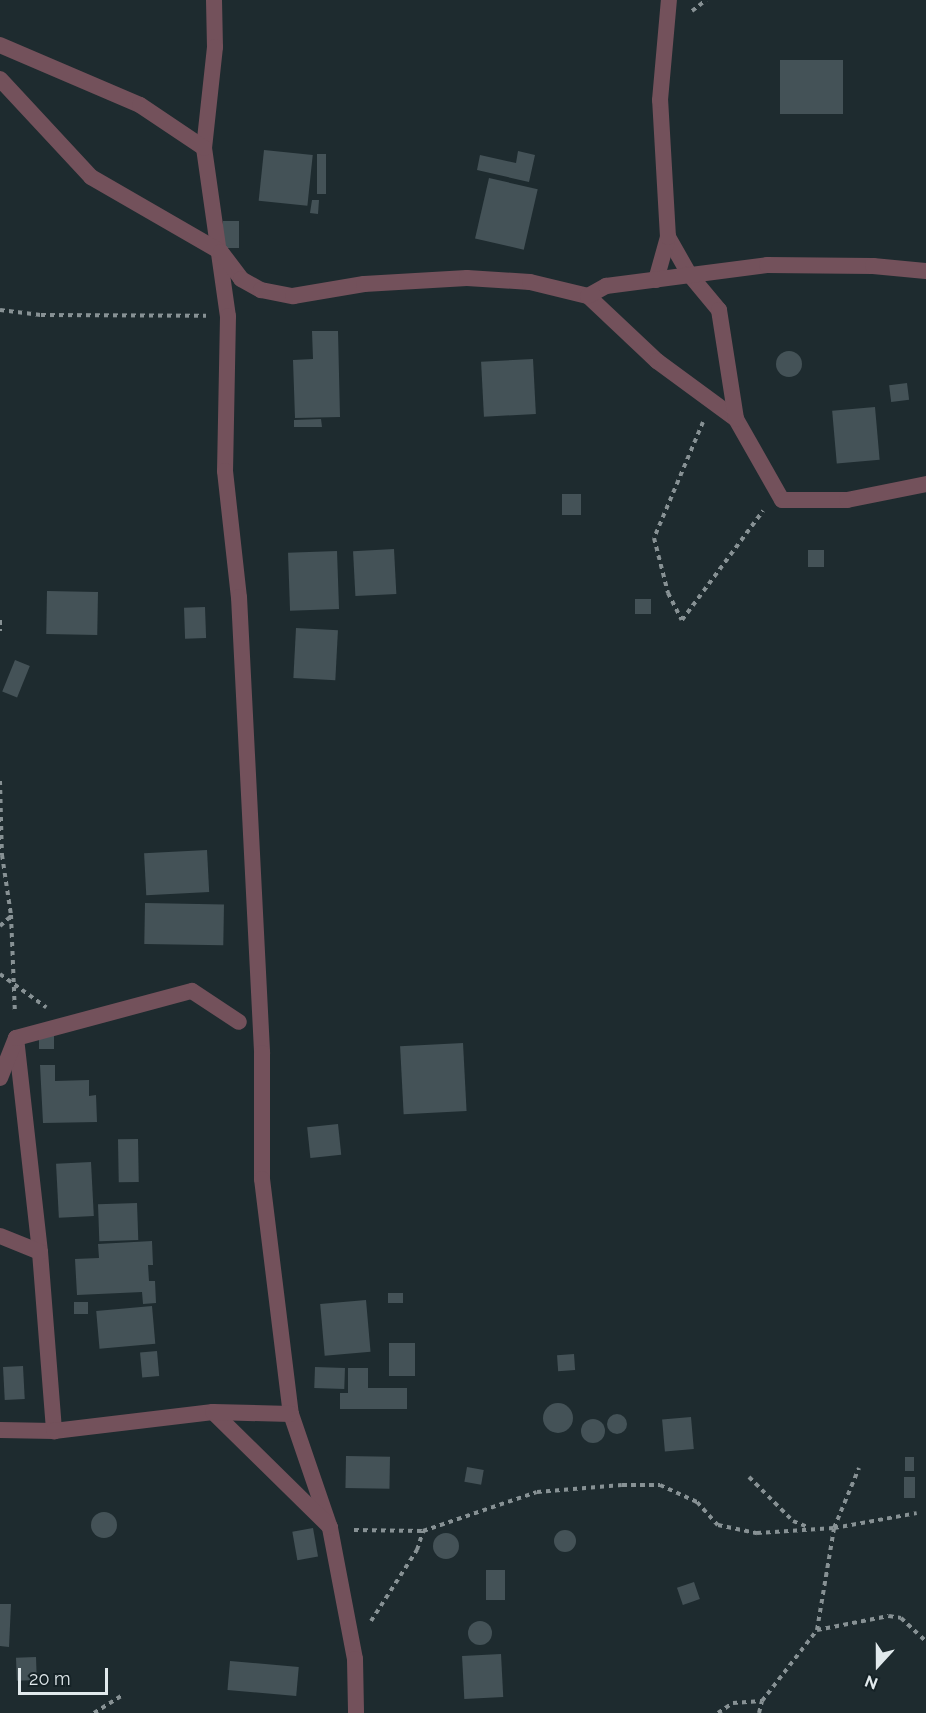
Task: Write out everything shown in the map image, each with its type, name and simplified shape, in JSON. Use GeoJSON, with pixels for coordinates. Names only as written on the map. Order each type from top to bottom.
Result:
{"type":"FeatureCollection","features":[{"type":"Feature","properties":{"kind":"street"},"geometry":{"type":"LineString","coordinates":[[214,0],[215,47],[204,148],[221,252],[228,316],[225,471],[239,597],[262,1053],[262,1179],[291,1414],[330,1528],[355,1659],[356,1713]]}},
{"type":"Feature","properties":{"kind":"street"},"geometry":{"type":"LineString","coordinates":[[656,280],[668,237],[660,100],[669,0]]}},
{"type":"Feature","properties":{"kind":"street"},"geometry":{"type":"LineString","coordinates":[[0,45],[140,105],[204,148]]}},
{"type":"Feature","properties":{"kind":"street"},"geometry":{"type":"LineString","coordinates":[[0,79],[91,177],[221,252],[241,279],[261,290],[293,296],[428,277],[530,282],[588,296],[657,361],[736,419]]}},
{"type":"Feature","properties":{"kind":"street"},"geometry":{"type":"LineString","coordinates":[[668,237],[689,273],[719,310],[736,419],[782,500],[847,500],[926,484]]}},
{"type":"Feature","properties":{"kind":"street"},"geometry":{"type":"LineString","coordinates":[[588,296],[606,286],[656,280],[689,273],[767,265],[873,266],[926,271]]}},
{"type":"Feature","properties":{"kind":"street"},"geometry":{"type":"LineString","coordinates":[[16,1038],[192,991],[239,1022]]}},
{"type":"Feature","properties":{"kind":"street"},"geometry":{"type":"LineString","coordinates":[[0,1078],[16,1038]]}},
{"type":"Feature","properties":{"kind":"street"},"geometry":{"type":"LineString","coordinates":[[16,1038],[40,1252],[54,1431]]}},
{"type":"Feature","properties":{"kind":"street"},"geometry":{"type":"LineString","coordinates":[[0,1236],[40,1252]]}},
{"type":"Feature","properties":{"kind":"street"},"geometry":{"type":"LineString","coordinates":[[0,1430],[54,1431],[213,1412],[291,1414]]}},
{"type":"Feature","properties":{"kind":"street"},"geometry":{"type":"LineString","coordinates":[[213,1412],[330,1528]]}},
{"type":"Feature","properties":{"kind":"path"},"geometry":{"type":"LineString","coordinates":[[0,310],[41,315],[228,316]]}},
{"type":"Feature","properties":{"kind":"path"},"geometry":{"type":"LineString","coordinates":[[711,402],[654,538],[668,593],[682,620],[761,512],[782,500]]}},
{"type":"Feature","properties":{"kind":"path"},"geometry":{"type":"LineString","coordinates":[[0,620],[0,632]]}},
{"type":"Feature","properties":{"kind":"path"},"geometry":{"type":"LineString","coordinates":[[0,781],[2,855],[11,915],[16,1038]]}},
{"type":"Feature","properties":{"kind":"path"},"geometry":{"type":"LineString","coordinates":[[0,926],[11,915]]}},
{"type":"Feature","properties":{"kind":"path"},"geometry":{"type":"LineString","coordinates":[[0,974],[15,982],[68,1024]]}},
{"type":"Feature","properties":{"kind":"path"},"geometry":{"type":"LineString","coordinates":[[759,1713],[762,1701],[817,1630],[834,1528],[860,1468]]}},
{"type":"Feature","properties":{"kind":"path"},"geometry":{"type":"LineString","coordinates":[[748,1477],[793,1521],[808,1527]]}},
{"type":"Feature","properties":{"kind":"path"},"geometry":{"type":"LineString","coordinates":[[330,1528],[423,1531],[537,1492],[660,1485],[697,1502],[718,1525],[757,1533],[808,1527],[834,1528],[917,1513]]}},
{"type":"Feature","properties":{"kind":"path"},"geometry":{"type":"LineString","coordinates":[[355,1659],[368,1626],[417,1550],[423,1531]]}},
{"type":"Feature","properties":{"kind":"path"},"geometry":{"type":"LineString","coordinates":[[817,1630],[889,1616],[901,1618],[926,1641]]}},
{"type":"Feature","properties":{"kind":"path"},"geometry":{"type":"LineString","coordinates":[[94,1713],[121,1696]]}},
{"type":"Feature","properties":{"kind":"path"},"geometry":{"type":"LineString","coordinates":[[718,1713],[733,1703],[762,1701]]}},
{"type":"Feature","properties":{"kind":"building"},"geometry":{"type":"Polygon","coordinates":[[[780,60],[843,60],[843,114],[780,114],[780,60]]]}},
{"type":"Feature","properties":{"kind":"building"},"geometry":{"type":"Polygon","coordinates":[[[264,150],[313,155],[307,206],[259,201],[264,150]]]}},
{"type":"Feature","properties":{"kind":"building"},"geometry":{"type":"Polygon","coordinates":[[[518,151],[535,155],[529,182],[477,170],[480,155],[516,163],[518,151]]]}},
{"type":"Feature","properties":{"kind":"building"},"geometry":{"type":"Polygon","coordinates":[[[317,154],[326,154],[326,194],[317,194],[317,154]]]}},
{"type":"Feature","properties":{"kind":"building"},"geometry":{"type":"Polygon","coordinates":[[[489,178],[538,189],[524,250],[475,238],[489,178]]]}},
{"type":"Feature","properties":{"kind":"building"},"geometry":{"type":"Polygon","coordinates":[[[312,200],[319,200],[318,214],[310,213],[312,200]]]}},
{"type":"Feature","properties":{"kind":"building"},"geometry":{"type":"Polygon","coordinates":[[[223,221],[239,221],[239,248],[223,248],[223,221]]]}},
{"type":"Feature","properties":{"kind":"building"},"geometry":{"type":"Polygon","coordinates":[[[312,331],[338,331],[340,417],[295,418],[293,360],[313,359],[312,331]]]}},
{"type":"Feature","properties":{"kind":"building"},"geometry":{"type":"Polygon","coordinates":[[[789,351],[798,355],[802,364],[798,373],[789,377],[780,373],[776,364],[780,355],[789,351]]]}},
{"type":"Feature","properties":{"kind":"building"},"geometry":{"type":"Polygon","coordinates":[[[533,359],[536,414],[484,417],[481,362],[533,359]]]}},
{"type":"Feature","properties":{"kind":"building"},"geometry":{"type":"Polygon","coordinates":[[[907,383],[909,400],[891,402],[889,385],[907,383]]]}},
{"type":"Feature","properties":{"kind":"building"},"geometry":{"type":"Polygon","coordinates":[[[875,407],[880,460],[837,464],[832,411],[875,407]]]}},
{"type":"Feature","properties":{"kind":"building"},"geometry":{"type":"Polygon","coordinates":[[[321,419],[322,427],[294,427],[294,420],[321,419]]]}},
{"type":"Feature","properties":{"kind":"building"},"geometry":{"type":"Polygon","coordinates":[[[562,494],[581,494],[581,515],[562,515],[562,494]]]}},
{"type":"Feature","properties":{"kind":"building"},"geometry":{"type":"Polygon","coordinates":[[[394,549],[396,594],[355,596],[353,551],[394,549]]]}},
{"type":"Feature","properties":{"kind":"building"},"geometry":{"type":"Polygon","coordinates":[[[808,550],[824,550],[824,567],[808,567],[808,550]]]}},
{"type":"Feature","properties":{"kind":"building"},"geometry":{"type":"Polygon","coordinates":[[[337,551],[339,609],[290,611],[288,553],[337,551]]]}},
{"type":"Feature","properties":{"kind":"building"},"geometry":{"type":"Polygon","coordinates":[[[47,591],[98,592],[97,635],[46,634],[47,591]]]}},
{"type":"Feature","properties":{"kind":"building"},"geometry":{"type":"Polygon","coordinates":[[[635,599],[651,599],[651,614],[635,614],[635,599]]]}},
{"type":"Feature","properties":{"kind":"building"},"geometry":{"type":"Polygon","coordinates":[[[205,607],[206,638],[185,639],[184,608],[205,607]]]}},
{"type":"Feature","properties":{"kind":"building"},"geometry":{"type":"Polygon","coordinates":[[[296,628],[338,630],[335,680],[293,678],[296,628]]]}},
{"type":"Feature","properties":{"kind":"building"},"geometry":{"type":"Polygon","coordinates":[[[15,660],[30,666],[17,698],[2,692],[15,660]]]}},
{"type":"Feature","properties":{"kind":"building"},"geometry":{"type":"Polygon","coordinates":[[[207,850],[209,892],[146,895],[144,853],[207,850]]]}},
{"type":"Feature","properties":{"kind":"building"},"geometry":{"type":"Polygon","coordinates":[[[145,903],[224,904],[223,945],[144,944],[145,903]]]}},
{"type":"Feature","properties":{"kind":"building"},"geometry":{"type":"Polygon","coordinates":[[[39,1034],[54,1034],[54,1049],[39,1049],[39,1034]]]}},
{"type":"Feature","properties":{"kind":"building"},"geometry":{"type":"Polygon","coordinates":[[[463,1043],[467,1111],[404,1114],[400,1046],[463,1043]]]}},
{"type":"Feature","properties":{"kind":"building"},"geometry":{"type":"Polygon","coordinates":[[[40,1065],[55,1065],[55,1081],[89,1080],[89,1096],[96,1095],[97,1122],[43,1123],[40,1065]]]}},
{"type":"Feature","properties":{"kind":"building"},"geometry":{"type":"Polygon","coordinates":[[[338,1124],[341,1155],[310,1158],[307,1127],[338,1124]]]}},
{"type":"Feature","properties":{"kind":"building"},"geometry":{"type":"Polygon","coordinates":[[[118,1139],[138,1139],[139,1182],[119,1182],[118,1139]]]}},
{"type":"Feature","properties":{"kind":"building"},"geometry":{"type":"Polygon","coordinates":[[[91,1162],[94,1216],[59,1218],[56,1164],[91,1162]]]}},
{"type":"Feature","properties":{"kind":"building"},"geometry":{"type":"Polygon","coordinates":[[[137,1203],[138,1240],[99,1241],[98,1204],[137,1203]]]}},
{"type":"Feature","properties":{"kind":"building"},"geometry":{"type":"Polygon","coordinates":[[[152,1241],[153,1265],[148,1265],[149,1281],[155,1281],[156,1303],[143,1304],[142,1292],[77,1295],[75,1259],[99,1258],[98,1244],[152,1241]]]}},
{"type":"Feature","properties":{"kind":"building"},"geometry":{"type":"Polygon","coordinates":[[[388,1293],[403,1293],[403,1303],[388,1303],[388,1293]]]}},
{"type":"Feature","properties":{"kind":"building"},"geometry":{"type":"Polygon","coordinates":[[[366,1300],[371,1352],[325,1356],[320,1304],[366,1300]]]}},
{"type":"Feature","properties":{"kind":"building"},"geometry":{"type":"Polygon","coordinates":[[[74,1302],[88,1302],[88,1314],[74,1314],[74,1302]]]}},
{"type":"Feature","properties":{"kind":"building"},"geometry":{"type":"Polygon","coordinates":[[[152,1306],[155,1344],[100,1349],[96,1311],[152,1306]]]}},
{"type":"Feature","properties":{"kind":"building"},"geometry":{"type":"Polygon","coordinates":[[[389,1343],[415,1343],[415,1376],[389,1376],[389,1343]]]}},
{"type":"Feature","properties":{"kind":"building"},"geometry":{"type":"Polygon","coordinates":[[[157,1351],[159,1376],[142,1377],[140,1352],[157,1351]]]}},
{"type":"Feature","properties":{"kind":"building"},"geometry":{"type":"Polygon","coordinates":[[[574,1354],[575,1370],[558,1371],[557,1355],[574,1354]]]}},
{"type":"Feature","properties":{"kind":"building"},"geometry":{"type":"Polygon","coordinates":[[[23,1366],[25,1399],[5,1400],[3,1367],[23,1366]]]}},
{"type":"Feature","properties":{"kind":"building"},"geometry":{"type":"Polygon","coordinates":[[[315,1367],[345,1368],[344,1389],[314,1388],[315,1367]]]}},
{"type":"Feature","properties":{"kind":"building"},"geometry":{"type":"Polygon","coordinates":[[[348,1368],[368,1368],[368,1388],[407,1388],[407,1409],[340,1409],[340,1393],[348,1393],[348,1368]]]}},
{"type":"Feature","properties":{"kind":"building"},"geometry":{"type":"Polygon","coordinates":[[[558,1403],[564,1404],[572,1412],[572,1424],[564,1432],[558,1433],[552,1432],[544,1424],[543,1418],[544,1412],[552,1404],[558,1403]]]}},
{"type":"Feature","properties":{"kind":"building"},"geometry":{"type":"Polygon","coordinates":[[[617,1414],[624,1417],[627,1424],[624,1431],[617,1434],[610,1431],[607,1424],[610,1417],[617,1414]]]}},
{"type":"Feature","properties":{"kind":"building"},"geometry":{"type":"Polygon","coordinates":[[[691,1417],[694,1449],[665,1451],[662,1420],[691,1417]]]}},
{"type":"Feature","properties":{"kind":"building"},"geometry":{"type":"Polygon","coordinates":[[[593,1419],[598,1420],[604,1426],[604,1436],[598,1442],[593,1443],[588,1442],[582,1436],[581,1431],[582,1426],[588,1420],[593,1419]]]}},
{"type":"Feature","properties":{"kind":"building"},"geometry":{"type":"Polygon","coordinates":[[[346,1456],[390,1457],[389,1489],[345,1488],[346,1456]]]}},
{"type":"Feature","properties":{"kind":"building"},"geometry":{"type":"Polygon","coordinates":[[[905,1457],[914,1457],[914,1471],[905,1471],[905,1457]]]}},
{"type":"Feature","properties":{"kind":"building"},"geometry":{"type":"Polygon","coordinates":[[[467,1467],[484,1470],[481,1485],[464,1482],[467,1467]]]}},
{"type":"Feature","properties":{"kind":"building"},"geometry":{"type":"Polygon","coordinates":[[[904,1477],[915,1477],[915,1498],[904,1498],[904,1477]]]}},
{"type":"Feature","properties":{"kind":"building"},"geometry":{"type":"Polygon","coordinates":[[[104,1512],[113,1516],[117,1525],[113,1534],[104,1538],[95,1534],[91,1525],[95,1516],[104,1512]]]}},
{"type":"Feature","properties":{"kind":"building"},"geometry":{"type":"Polygon","coordinates":[[[313,1528],[318,1557],[297,1560],[292,1532],[313,1528]]]}},
{"type":"Feature","properties":{"kind":"building"},"geometry":{"type":"Polygon","coordinates":[[[565,1530],[573,1533],[576,1541],[573,1549],[565,1552],[557,1549],[554,1541],[557,1533],[565,1530]]]}},
{"type":"Feature","properties":{"kind":"building"},"geometry":{"type":"Polygon","coordinates":[[[446,1533],[455,1537],[459,1546],[455,1555],[446,1559],[437,1555],[433,1546],[437,1537],[446,1533]]]}},
{"type":"Feature","properties":{"kind":"building"},"geometry":{"type":"Polygon","coordinates":[[[486,1570],[505,1570],[505,1600],[486,1600],[486,1570]]]}},
{"type":"Feature","properties":{"kind":"building"},"geometry":{"type":"Polygon","coordinates":[[[694,1582],[700,1599],[683,1605],[677,1588],[694,1582]]]}},
{"type":"Feature","properties":{"kind":"building"},"geometry":{"type":"Polygon","coordinates":[[[0,1604],[11,1604],[9,1647],[0,1646],[0,1604]]]}},
{"type":"Feature","properties":{"kind":"building"},"geometry":{"type":"Polygon","coordinates":[[[480,1621],[489,1624],[492,1633],[489,1642],[480,1645],[471,1642],[468,1633],[471,1624],[480,1621]]]}},
{"type":"Feature","properties":{"kind":"building"},"geometry":{"type":"Polygon","coordinates":[[[501,1654],[503,1697],[464,1699],[462,1656],[501,1654]]]}},
{"type":"Feature","properties":{"kind":"building"},"geometry":{"type":"Polygon","coordinates":[[[36,1657],[37,1680],[17,1681],[16,1658],[36,1657]]]}},
{"type":"Feature","properties":{"kind":"building"},"geometry":{"type":"Polygon","coordinates":[[[230,1661],[299,1667],[296,1696],[227,1690],[230,1661]]]}}]}
